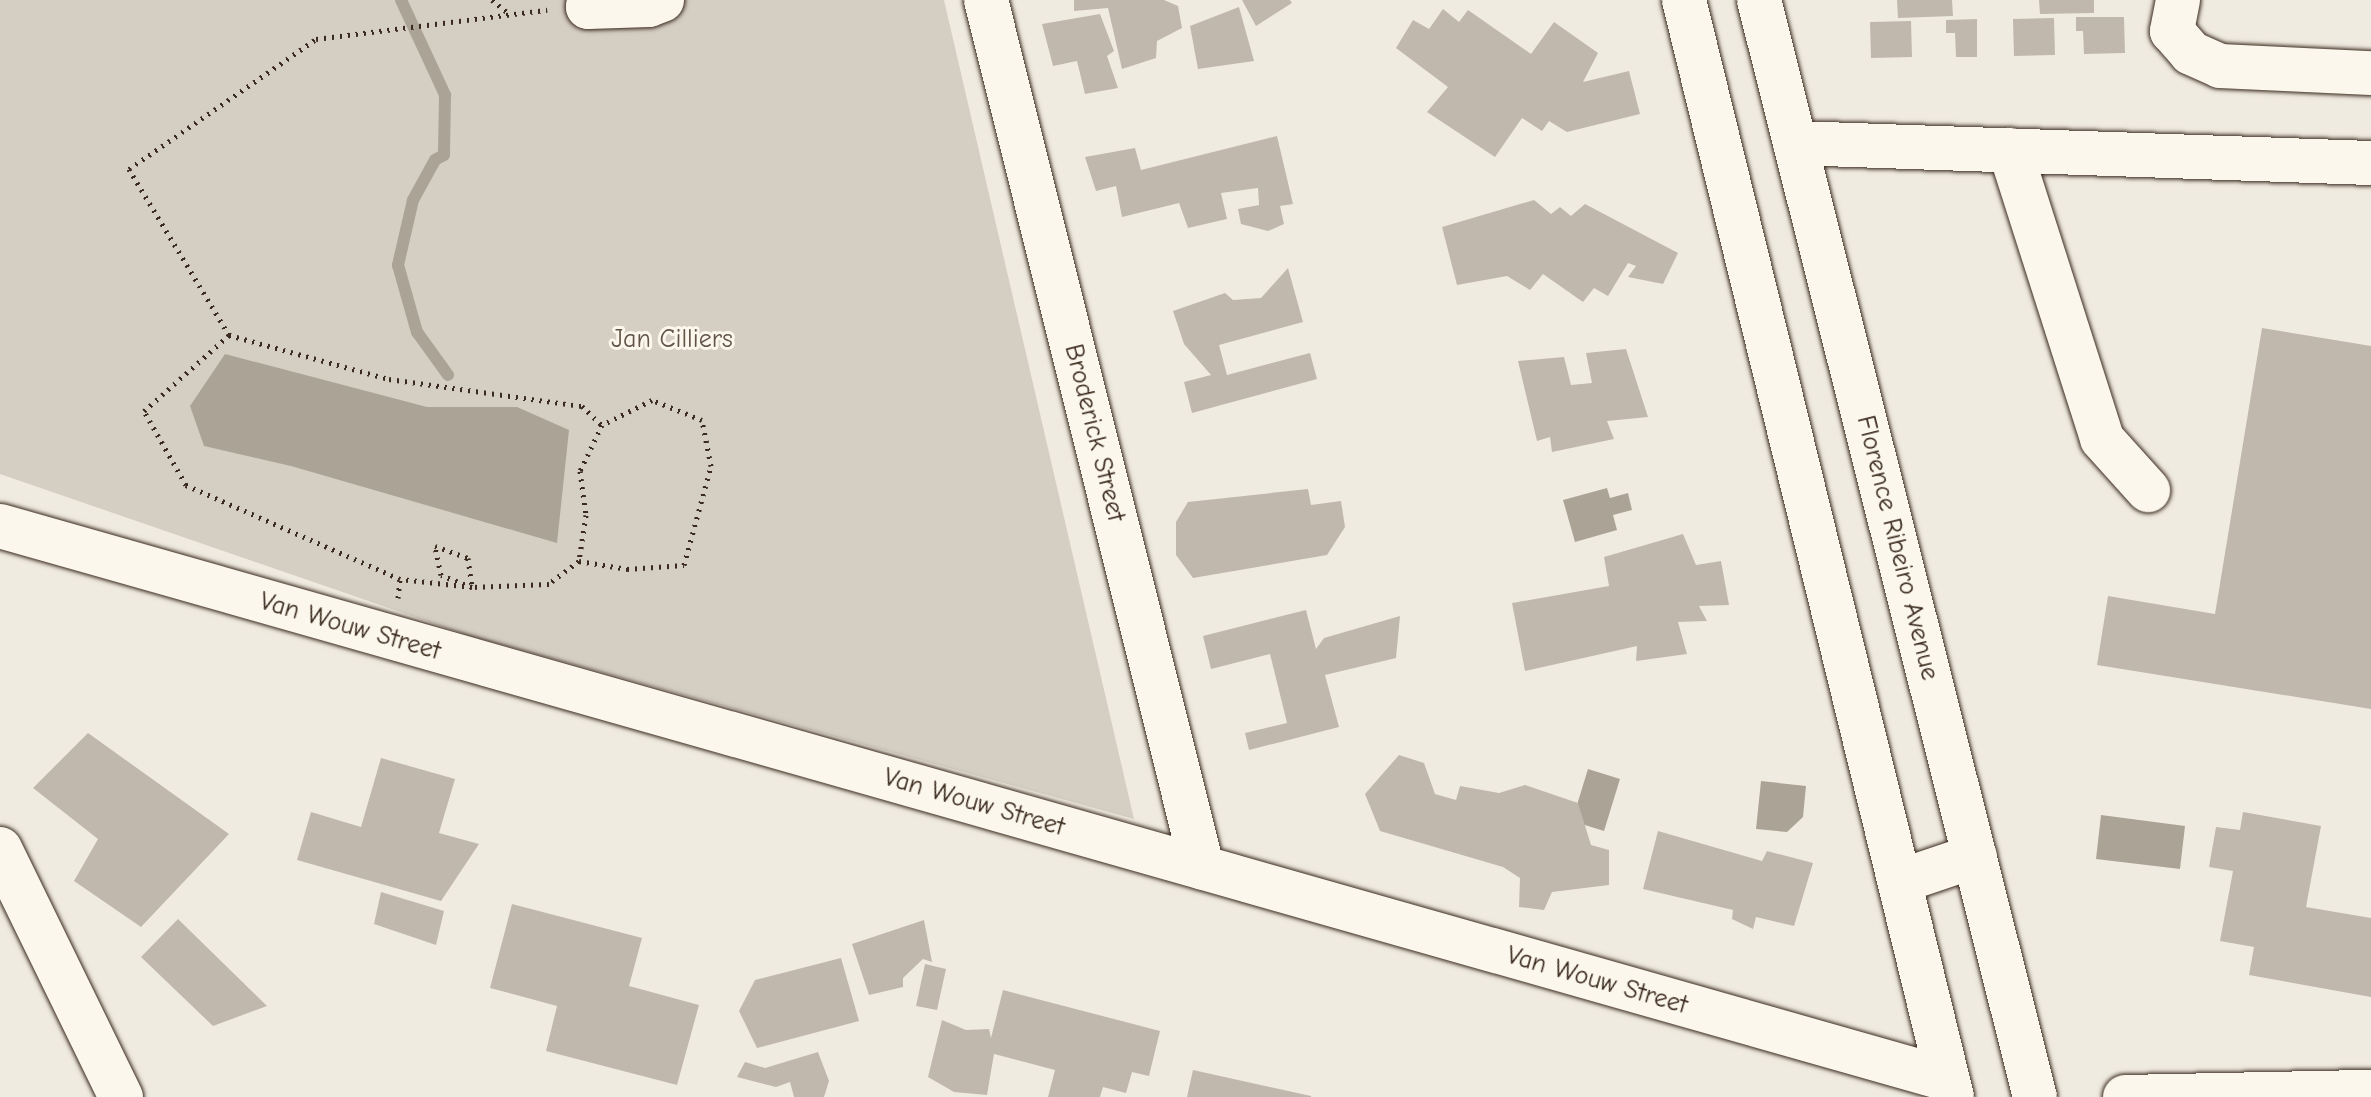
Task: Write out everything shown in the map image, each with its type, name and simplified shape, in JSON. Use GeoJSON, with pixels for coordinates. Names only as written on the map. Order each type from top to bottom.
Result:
{"type":"FeatureCollection","features":[{"type":"Feature","properties":{"kind":"street"},"geometry":{"type":"LineString","coordinates":[[588,3],[649,5],[662,0]]}},
{"type":"Feature","properties":{"kind":"street","name":"Broderick Street"},"geometry":{"type":"LineString","coordinates":[[986,0],[1202,867]]}},
{"type":"Feature","properties":{"kind":"street"},"geometry":{"type":"LineString","coordinates":[[1684,0],[1950,1088]]}},
{"type":"Feature","properties":{"kind":"street","name":"Florence Ribeiro Avenue"},"geometry":{"type":"LineString","coordinates":[[1759,0],[2035,1097]]}},
{"type":"Feature","properties":{"kind":"street"},"geometry":{"type":"LineString","coordinates":[[2178,0],[2172,31],[2191,53],[2220,66],[2371,73]]}},
{"type":"Feature","properties":{"kind":"street"},"geometry":{"type":"LineString","coordinates":[[1795,143],[2371,163]]}},
{"type":"Feature","properties":{"kind":"street"},"geometry":{"type":"LineString","coordinates":[[2010,150],[2102,439],[2148,490]]}},
{"type":"Feature","properties":{"kind":"street","name":"Van Wouw Street"},"geometry":{"type":"LineString","coordinates":[[0,526],[392,640],[1202,867],[1950,1088]]}},
{"type":"Feature","properties":{"kind":"street"},"geometry":{"type":"LineString","coordinates":[[0,849],[121,1097]]}},
{"type":"Feature","properties":{"kind":"street"},"geometry":{"type":"LineString","coordinates":[[1901,881],[1975,856]]}},
{"type":"Feature","properties":{"kind":"street"},"geometry":{"type":"LineString","coordinates":[[2125,1097],[2371,1092]]}},
{"type":"Feature","properties":{"kind":"path"},"geometry":{"type":"LineString","coordinates":[[492,0],[509,14]]}},
{"type":"Feature","properties":{"kind":"path"},"geometry":{"type":"LineString","coordinates":[[588,3],[429,22],[398,33],[316,39],[129,169],[229,335],[389,379],[582,406],[602,425]]}},
{"type":"Feature","properties":{"kind":"path"},"geometry":{"type":"LineString","coordinates":[[229,335],[144,411],[186,485],[400,579],[472,587],[549,584],[579,561],[586,515],[580,471],[602,425],[652,400],[702,420],[711,466],[684,565],[627,569],[579,561]]}},
{"type":"Feature","properties":{"kind":"path"},"geometry":{"type":"LineString","coordinates":[[435,546],[468,558],[472,587],[441,575],[435,546]]}},
{"type":"Feature","properties":{"kind":"path"},"geometry":{"type":"LineString","coordinates":[[392,640],[400,579]]}},
{"type":"Feature","properties":{"kind":"green space","name":"Jan Cilliers"},"geometry":{"type":"Polygon","coordinates":[[[0,0],[944,0],[1134,819],[467,635],[0,474],[0,0]]]}},
{"type":"Feature","properties":{"kind":"shaded area"},"geometry":{"type":"Polygon","coordinates":[[[225,354],[427,407],[517,407],[569,430],[557,543],[291,466],[204,446],[190,406],[225,354]]]}},
{"type":"Feature","properties":{"kind":"shaded area"},"geometry":{"type":"Polygon","coordinates":[[[1607,488],[1610,498],[1628,493],[1632,510],[1613,515],[1617,530],[1575,542],[1563,500],[1607,488]]]}},
{"type":"Feature","properties":{"kind":"shaded area"},"geometry":{"type":"Polygon","coordinates":[[[1588,769],[1620,779],[1604,831],[1572,821],[1588,769]]]}},
{"type":"Feature","properties":{"kind":"shaded area"},"geometry":{"type":"Polygon","coordinates":[[[1761,781],[1806,786],[1803,817],[1787,832],[1756,829],[1761,781]]]}},
{"type":"Feature","properties":{"kind":"shaded area"},"geometry":{"type":"Polygon","coordinates":[[[2101,815],[2185,826],[2180,869],[2096,859],[2101,815]]]}},
{"type":"Feature","properties":{"kind":"building"},"geometry":{"type":"Polygon","coordinates":[[[1074,0],[1164,0],[1178,6],[1182,28],[1157,41],[1156,58],[1122,69],[1108,8],[1074,11],[1074,0]]]}},
{"type":"Feature","properties":{"kind":"building"},"geometry":{"type":"Polygon","coordinates":[[[1242,0],[1290,0],[1292,3],[1256,26],[1242,0]]]}},
{"type":"Feature","properties":{"kind":"building"},"geometry":{"type":"Polygon","coordinates":[[[1897,0],[1952,0],[1953,16],[1898,18],[1897,0]]]}},
{"type":"Feature","properties":{"kind":"building"},"geometry":{"type":"Polygon","coordinates":[[[2039,0],[2094,0],[2094,13],[2040,14],[2039,0]]]}},
{"type":"Feature","properties":{"kind":"building"},"geometry":{"type":"Polygon","coordinates":[[[1239,7],[1254,61],[1198,69],[1190,26],[1239,7]]]}},
{"type":"Feature","properties":{"kind":"building"},"geometry":{"type":"Polygon","coordinates":[[[1443,9],[1459,22],[1468,10],[1531,54],[1554,22],[1598,53],[1583,82],[1629,71],[1640,114],[1567,132],[1549,121],[1542,131],[1522,118],[1495,157],[1427,112],[1448,87],[1396,48],[1413,20],[1429,29],[1443,9]]]}},
{"type":"Feature","properties":{"kind":"building"},"geometry":{"type":"Polygon","coordinates":[[[1100,14],[1114,51],[1107,56],[1118,88],[1085,94],[1077,61],[1053,66],[1042,24],[1100,14]]]}},
{"type":"Feature","properties":{"kind":"building"},"geometry":{"type":"Polygon","coordinates":[[[2076,17],[2124,17],[2125,53],[2084,54],[2083,31],[2076,31],[2076,17]]]}},
{"type":"Feature","properties":{"kind":"building"},"geometry":{"type":"Polygon","coordinates":[[[2054,18],[2055,55],[2014,56],[2013,19],[2054,18]]]}},
{"type":"Feature","properties":{"kind":"building"},"geometry":{"type":"Polygon","coordinates":[[[1977,19],[1977,57],[1956,57],[1955,33],[1946,33],[1946,20],[1977,19]]]}},
{"type":"Feature","properties":{"kind":"building"},"geometry":{"type":"Polygon","coordinates":[[[1911,21],[1912,57],[1871,58],[1870,22],[1911,21]]]}},
{"type":"Feature","properties":{"kind":"building"},"geometry":{"type":"Polygon","coordinates":[[[1277,136],[1293,204],[1280,206],[1284,224],[1268,231],[1241,224],[1238,209],[1259,205],[1258,188],[1221,193],[1227,219],[1188,228],[1179,203],[1122,217],[1116,186],[1096,191],[1085,157],[1135,148],[1141,170],[1277,136]]]}},
{"type":"Feature","properties":{"kind":"building"},"geometry":{"type":"Polygon","coordinates":[[[1534,200],[1551,214],[1560,207],[1571,216],[1585,204],[1678,253],[1663,284],[1628,277],[1636,266],[1628,263],[1608,296],[1594,288],[1583,302],[1543,274],[1530,290],[1507,276],[1457,285],[1442,227],[1534,200]]]}},
{"type":"Feature","properties":{"kind":"building"},"geometry":{"type":"Polygon","coordinates":[[[1288,268],[1303,322],[1219,345],[1227,375],[1310,353],[1317,379],[1192,413],[1184,382],[1211,375],[1184,344],[1173,311],[1225,293],[1233,300],[1261,298],[1288,268]]]}},
{"type":"Feature","properties":{"kind":"building"},"geometry":{"type":"Polygon","coordinates":[[[2262,328],[2371,346],[2371,709],[2097,665],[2108,596],[2215,614],[2262,328]]]}},
{"type":"Feature","properties":{"kind":"building"},"geometry":{"type":"Polygon","coordinates":[[[1626,349],[1648,417],[1607,421],[1614,439],[1552,452],[1550,437],[1537,441],[1518,361],[1564,357],[1571,385],[1592,383],[1586,353],[1626,349]]]}},
{"type":"Feature","properties":{"kind":"building"},"geometry":{"type":"Polygon","coordinates":[[[1308,489],[1311,505],[1341,501],[1345,527],[1327,555],[1193,578],[1176,555],[1176,522],[1188,502],[1308,489]]]}},
{"type":"Feature","properties":{"kind":"building"},"geometry":{"type":"Polygon","coordinates":[[[1683,534],[1696,565],[1721,561],[1729,605],[1699,606],[1707,621],[1678,622],[1687,654],[1636,661],[1637,646],[1525,671],[1512,603],[1609,586],[1604,557],[1683,534]]]}},
{"type":"Feature","properties":{"kind":"building"},"geometry":{"type":"Polygon","coordinates":[[[1306,610],[1316,649],[1324,638],[1400,616],[1396,658],[1325,675],[1339,727],[1249,750],[1245,733],[1287,723],[1270,654],[1211,669],[1203,636],[1306,610]]]}},
{"type":"Feature","properties":{"kind":"building"},"geometry":{"type":"Polygon","coordinates":[[[88,733],[229,834],[141,927],[74,881],[98,839],[33,788],[88,733]]]}},
{"type":"Feature","properties":{"kind":"building"},"geometry":{"type":"Polygon","coordinates":[[[1399,755],[1424,763],[1435,794],[1456,800],[1460,786],[1499,793],[1525,785],[1578,803],[1591,845],[1609,850],[1609,885],[1552,892],[1544,910],[1519,907],[1520,878],[1503,867],[1380,831],[1365,794],[1399,755]]]}},
{"type":"Feature","properties":{"kind":"building"},"geometry":{"type":"Polygon","coordinates":[[[381,758],[455,779],[439,833],[479,844],[441,901],[297,860],[311,812],[361,827],[381,758]]]}},
{"type":"Feature","properties":{"kind":"building"},"geometry":{"type":"Polygon","coordinates":[[[2243,812],[2321,826],[2306,907],[2371,918],[2371,997],[2249,975],[2254,947],[2220,941],[2233,871],[2209,867],[2216,827],[2240,830],[2243,812]]]}},
{"type":"Feature","properties":{"kind":"building"},"geometry":{"type":"Polygon","coordinates":[[[1658,831],[1762,861],[1767,851],[1813,863],[1794,926],[1756,917],[1753,929],[1732,919],[1733,910],[1643,889],[1658,831]]]}},
{"type":"Feature","properties":{"kind":"building"},"geometry":{"type":"Polygon","coordinates":[[[381,892],[444,911],[436,945],[374,924],[381,892]]]}},
{"type":"Feature","properties":{"kind":"building"},"geometry":{"type":"Polygon","coordinates":[[[512,904],[642,938],[629,986],[699,1005],[677,1085],[546,1051],[557,1006],[490,988],[512,904]]]}},
{"type":"Feature","properties":{"kind":"building"},"geometry":{"type":"Polygon","coordinates":[[[178,919],[267,1006],[213,1026],[141,957],[178,919]]]}},
{"type":"Feature","properties":{"kind":"building"},"geometry":{"type":"Polygon","coordinates":[[[924,920],[932,962],[923,959],[903,978],[903,987],[869,995],[852,944],[924,920]]]}},
{"type":"Feature","properties":{"kind":"building"},"geometry":{"type":"Polygon","coordinates":[[[841,958],[859,1021],[757,1048],[739,1011],[755,980],[841,958]]]}},
{"type":"Feature","properties":{"kind":"building"},"geometry":{"type":"Polygon","coordinates":[[[925,964],[946,969],[937,1010],[916,1006],[925,964]]]}},
{"type":"Feature","properties":{"kind":"building"},"geometry":{"type":"Polygon","coordinates":[[[1003,990],[1160,1031],[1149,1076],[1132,1072],[1126,1093],[1103,1087],[1100,1097],[1048,1097],[1055,1070],[994,1054],[987,1095],[954,1092],[928,1077],[942,1020],[966,1030],[989,1029],[991,1038],[1003,990]]]}},
{"type":"Feature","properties":{"kind":"building"},"geometry":{"type":"Polygon","coordinates":[[[818,1052],[829,1081],[824,1097],[794,1097],[790,1082],[776,1087],[737,1077],[745,1062],[765,1068],[818,1052]]]}},
{"type":"Feature","properties":{"kind":"building"},"geometry":{"type":"Polygon","coordinates":[[[1193,1070],[1311,1096],[1311,1097],[1187,1097],[1193,1070]]]}},
{"type":"Feature","properties":{"kind":"waterway"},"geometry":{"type":"LineString","coordinates":[[401,0],[445,95],[444,155],[435,160],[413,200],[398,265],[417,332],[448,375]]}}]}
